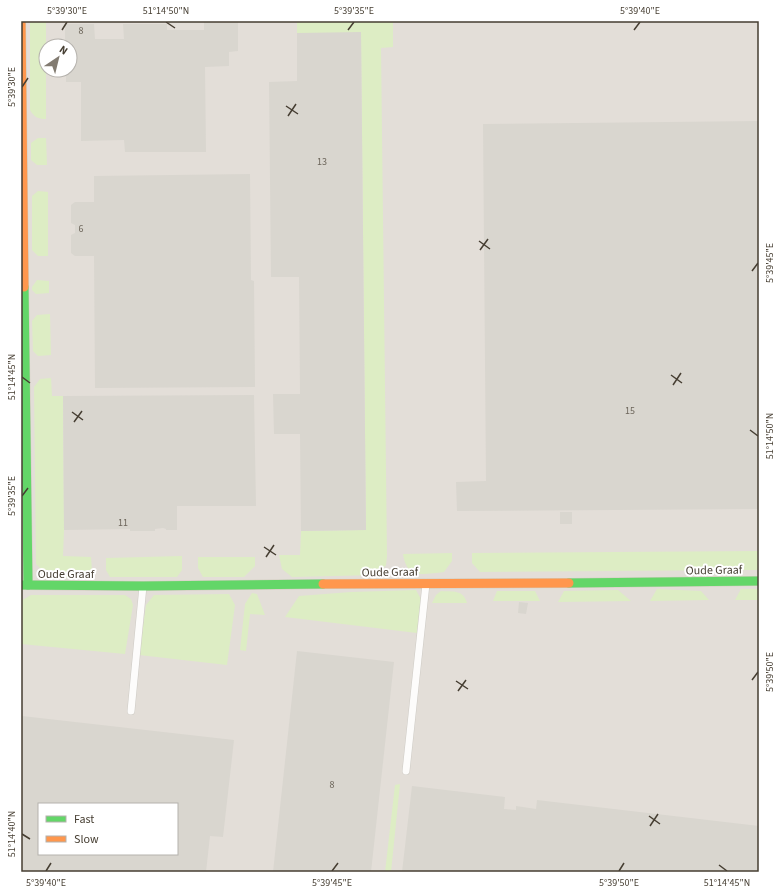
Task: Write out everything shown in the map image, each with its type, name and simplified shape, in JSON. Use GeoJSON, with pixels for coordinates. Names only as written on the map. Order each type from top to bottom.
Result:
{"type":"FeatureCollection","features":[{"type":"Feature","properties":{"kind":"street"},"geometry":{"type":"LineString","coordinates":[[21,21],[24,585]]}},
{"type":"Feature","properties":{"kind":"street","name":"Oude Graaf"},"geometry":{"type":"LineString","coordinates":[[24,585],[143,586],[759,581]]}},
{"type":"Feature","properties":{"kind":"lane"},"geometry":{"type":"LineString","coordinates":[[406,771],[426,583]]}},
{"type":"Feature","properties":{"kind":"lane"},"geometry":{"type":"LineString","coordinates":[[131,711],[143,586]]}},
{"type":"Feature","properties":{"kind":"shaded area"},"geometry":{"type":"Polygon","coordinates":[[[21,21],[759,21],[759,872],[21,872],[21,21]]]}},
{"type":"Feature","properties":{"kind":"green space"},"geometry":{"type":"Polygon","coordinates":[[[30,21],[46,21],[46,38],[38,38],[38,78],[46,78],[46,119],[36,117],[30,110],[30,21]]]}},
{"type":"Feature","properties":{"kind":"green space"},"geometry":{"type":"Polygon","coordinates":[[[297,21],[393,21],[393,47],[381,48],[387,556],[386,565],[377,575],[292,577],[282,569],[279,555],[300,555],[301,531],[366,530],[361,33],[297,33],[297,21]]]}},
{"type":"Feature","properties":{"kind":"green space"},"geometry":{"type":"Polygon","coordinates":[[[38,138],[46,138],[47,165],[37,165],[31,160],[31,143],[38,138]]]}},
{"type":"Feature","properties":{"kind":"green space"},"geometry":{"type":"Polygon","coordinates":[[[38,191],[48,192],[48,256],[38,256],[32,250],[32,196],[38,191]]]}},
{"type":"Feature","properties":{"kind":"green space"},"geometry":{"type":"Polygon","coordinates":[[[37,280],[49,281],[49,293],[36,294],[32,290],[32,287],[37,280]]]}},
{"type":"Feature","properties":{"kind":"green space"},"geometry":{"type":"Polygon","coordinates":[[[50,314],[51,355],[38,356],[33,351],[32,321],[37,315],[50,314]]]}},
{"type":"Feature","properties":{"kind":"green space"},"geometry":{"type":"Polygon","coordinates":[[[51,378],[52,396],[63,396],[63,556],[91,557],[92,571],[86,578],[53,578],[45,573],[36,564],[34,387],[40,379],[51,378]]]}},
{"type":"Feature","properties":{"kind":"green space"},"geometry":{"type":"Polygon","coordinates":[[[759,551],[759,569],[755,570],[480,572],[472,563],[472,553],[759,551]]]}},
{"type":"Feature","properties":{"kind":"green space"},"geometry":{"type":"Polygon","coordinates":[[[452,553],[452,561],[444,572],[423,574],[412,572],[408,568],[403,554],[452,553]]]}},
{"type":"Feature","properties":{"kind":"green space"},"geometry":{"type":"Polygon","coordinates":[[[182,556],[182,570],[177,577],[110,577],[106,570],[106,558],[182,556]]]}},
{"type":"Feature","properties":{"kind":"green space"},"geometry":{"type":"Polygon","coordinates":[[[198,557],[255,557],[255,566],[244,577],[203,577],[198,568],[198,557]]]}},
{"type":"Feature","properties":{"kind":"green space"},"geometry":{"type":"Polygon","coordinates":[[[657,589],[701,591],[709,600],[650,601],[657,589]]]}},
{"type":"Feature","properties":{"kind":"green space"},"geometry":{"type":"Polygon","coordinates":[[[741,589],[759,589],[759,600],[735,600],[741,589]]]}},
{"type":"Feature","properties":{"kind":"green space"},"geometry":{"type":"Polygon","coordinates":[[[416,590],[422,601],[417,633],[285,617],[299,596],[351,592],[416,590]]]}},
{"type":"Feature","properties":{"kind":"green space"},"geometry":{"type":"Polygon","coordinates":[[[618,590],[631,601],[558,602],[564,591],[618,590]]]}},
{"type":"Feature","properties":{"kind":"green space"},"geometry":{"type":"Polygon","coordinates":[[[441,591],[460,593],[463,595],[467,603],[432,603],[436,595],[441,591]]]}},
{"type":"Feature","properties":{"kind":"green space"},"geometry":{"type":"Polygon","coordinates":[[[497,591],[535,591],[540,601],[493,601],[497,591]]]}},
{"type":"Feature","properties":{"kind":"green space"},"geometry":{"type":"Polygon","coordinates":[[[252,593],[257,594],[265,615],[250,614],[246,651],[240,650],[245,604],[252,593]]]}},
{"type":"Feature","properties":{"kind":"green space"},"geometry":{"type":"Polygon","coordinates":[[[229,594],[235,605],[227,665],[139,655],[146,605],[154,595],[229,594]]]}},
{"type":"Feature","properties":{"kind":"green space"},"geometry":{"type":"Polygon","coordinates":[[[31,595],[125,595],[131,599],[133,605],[125,654],[21,644],[21,601],[31,595]]]}},
{"type":"Feature","properties":{"kind":"green space"},"geometry":{"type":"Polygon","coordinates":[[[400,784],[391,872],[385,872],[395,785],[400,784]]]}},
{"type":"Feature","properties":{"kind":"building"},"geometry":{"type":"Polygon","coordinates":[[[204,21],[238,21],[238,51],[229,52],[229,66],[205,67],[206,152],[125,152],[124,140],[81,141],[81,82],[66,82],[66,78],[78,78],[78,38],[65,38],[65,24],[94,24],[95,39],[124,39],[123,24],[167,24],[167,30],[204,30],[204,21]]]}},
{"type":"Feature","properties":{"kind":"building"},"geometry":{"type":"Polygon","coordinates":[[[361,32],[366,530],[301,531],[300,434],[274,434],[273,394],[300,394],[299,277],[271,277],[269,82],[297,81],[297,33],[361,32]]]}},
{"type":"Feature","properties":{"kind":"building"},"geometry":{"type":"Polygon","coordinates":[[[759,121],[759,509],[457,511],[456,482],[486,481],[483,124],[759,121]]]}},
{"type":"Feature","properties":{"kind":"building"},"geometry":{"type":"Polygon","coordinates":[[[250,174],[251,280],[254,281],[255,387],[95,388],[94,256],[75,256],[71,253],[71,235],[75,233],[75,225],[71,223],[71,205],[75,202],[94,202],[94,176],[250,174]]]}},
{"type":"Feature","properties":{"kind":"building"},"geometry":{"type":"Polygon","coordinates":[[[254,395],[256,506],[177,506],[177,530],[166,530],[163,528],[155,529],[155,531],[130,531],[130,529],[64,530],[63,396],[254,395]]]}},
{"type":"Feature","properties":{"kind":"building"},"geometry":{"type":"Polygon","coordinates":[[[560,512],[572,512],[572,524],[560,524],[560,512]]]}},
{"type":"Feature","properties":{"kind":"building"},"geometry":{"type":"Polygon","coordinates":[[[519,602],[528,603],[526,614],[518,613],[519,602]]]}},
{"type":"Feature","properties":{"kind":"building"},"geometry":{"type":"Polygon","coordinates":[[[297,651],[394,662],[371,872],[273,872],[297,651]]]}},
{"type":"Feature","properties":{"kind":"building"},"geometry":{"type":"Polygon","coordinates":[[[22,716],[234,740],[223,837],[210,836],[206,872],[21,872],[22,716]]]}},
{"type":"Feature","properties":{"kind":"building"},"geometry":{"type":"Polygon","coordinates":[[[412,786],[505,797],[504,809],[516,810],[516,806],[536,809],[537,800],[759,826],[759,872],[402,872],[412,786]]]}},
{"type":"Feature","properties":{"kind":"traffic: fast"},"geometry":{"type":"LineString","coordinates":[[24,287],[28,585]]}},
{"type":"Feature","properties":{"kind":"traffic: fast"},"geometry":{"type":"LineString","coordinates":[[569,583],[759,581]]}},
{"type":"Feature","properties":{"kind":"traffic: fast"},"geometry":{"type":"LineString","coordinates":[[21,585],[143,586],[323,584]]}},
{"type":"Feature","properties":{"kind":"traffic: slow"},"geometry":{"type":"LineString","coordinates":[[21,21],[24,287]]}},
{"type":"Feature","properties":{"kind":"traffic: slow"},"geometry":{"type":"LineString","coordinates":[[323,584],[569,583]]}}]}
